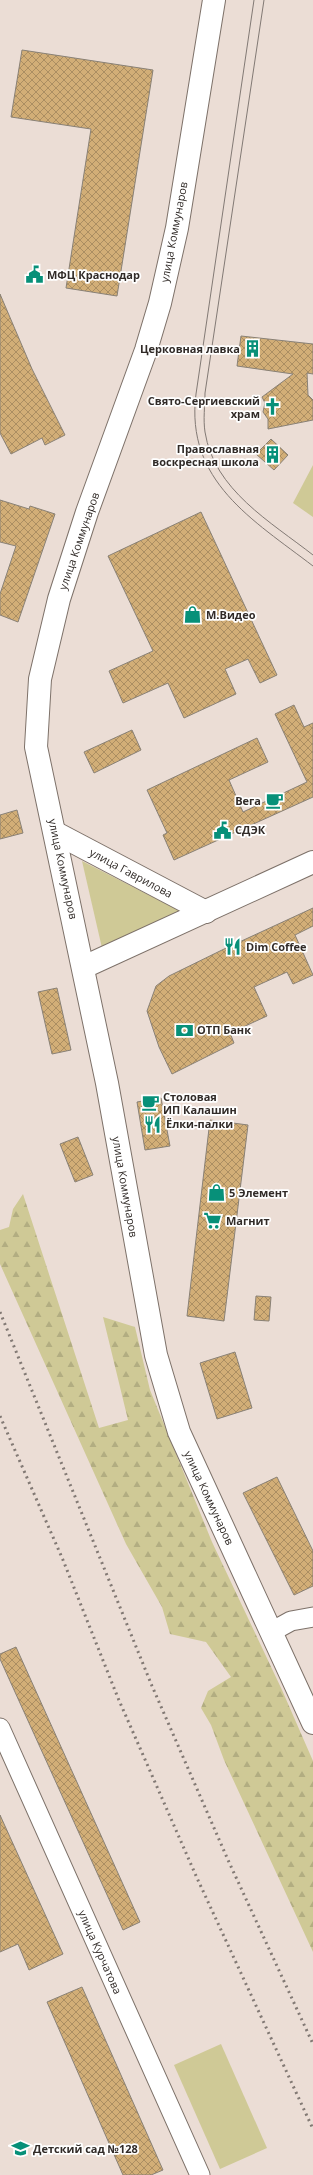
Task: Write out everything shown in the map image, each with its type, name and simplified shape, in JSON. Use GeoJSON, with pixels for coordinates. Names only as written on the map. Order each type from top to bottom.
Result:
{"type":"FeatureCollection","features":[{"type":"Feature","properties":{"kind":"main road","name":"улица Коммунаров"},"geometry":{"type":"LineString","coordinates":[[214,0],[177,228],[160,303],[146,350],[70,562],[52,626],[40,678],[36,747],[56,833],[107,1083],[156,1355],[179,1432],[313,1723]]}},
{"type":"Feature","properties":{"kind":"main road","name":"улица Гаврилова"},"geometry":{"type":"LineString","coordinates":[[56,833],[206,912]]}},
{"type":"Feature","properties":{"kind":"main road"},"geometry":{"type":"LineString","coordinates":[[84,967],[313,862]]}},
{"type":"Feature","properties":{"kind":"street"},"geometry":{"type":"LineString","coordinates":[[271,1632],[291,1620],[313,1617]]}},
{"type":"Feature","properties":{"kind":"street","name":"улица Курчатова"},"geometry":{"type":"LineString","coordinates":[[0,1728],[200,2175]]}},
{"type":"Feature","properties":{"kind":"green space"},"geometry":{"type":"Polygon","coordinates":[[[313,465],[313,517],[293,503],[313,465]]]}},
{"type":"Feature","properties":{"kind":"green space"},"geometry":{"type":"Polygon","coordinates":[[[82,861],[184,913],[102,948],[82,861]]]}},
{"type":"Feature","properties":{"kind":"green space"},"geometry":{"type":"Polygon","coordinates":[[[23,1194],[99,1428],[128,1420],[103,1317],[135,1327],[150,1390],[212,1542],[282,1690],[313,1761],[313,1952],[224,1760],[211,1725],[201,1708],[208,1691],[231,1677],[206,1642],[170,1634],[162,1607],[126,1544],[0,1264],[0,1230],[9,1227],[13,1209],[23,1194]]]}},
{"type":"Feature","properties":{"kind":"green space"},"geometry":{"type":"Polygon","coordinates":[[[221,2044],[267,2148],[220,2169],[174,2065],[221,2044]]]}},
{"type":"Feature","properties":{"kind":"building"},"geometry":{"type":"Polygon","coordinates":[[[22,50],[153,70],[117,296],[66,288],[91,129],[11,117],[22,50]]]}},
{"type":"Feature","properties":{"kind":"building"},"geometry":{"type":"Polygon","coordinates":[[[0,294],[32,369],[65,435],[45,445],[42,438],[11,454],[0,433],[0,294]]]}},
{"type":"Feature","properties":{"kind":"building"},"geometry":{"type":"Polygon","coordinates":[[[241,336],[313,344],[313,374],[307,373],[308,395],[313,400],[313,420],[268,429],[268,419],[263,412],[265,403],[262,397],[293,374],[237,366],[241,336]]]}},
{"type":"Feature","properties":{"kind":"building","name":"Православная воскресная школа"},"geometry":{"type":"Polygon","coordinates":[[[271,439],[288,455],[274,470],[256,454],[271,439]]]}},
{"type":"Feature","properties":{"kind":"building"},"geometry":{"type":"Polygon","coordinates":[[[0,500],[29,509],[30,506],[55,514],[18,622],[0,615],[0,594],[16,546],[0,542],[0,500]]]}},
{"type":"Feature","properties":{"kind":"building"},"geometry":{"type":"Polygon","coordinates":[[[201,512],[277,675],[260,683],[248,659],[225,669],[236,694],[184,718],[168,683],[123,703],[109,671],[153,651],[108,556],[201,512]]]}},
{"type":"Feature","properties":{"kind":"building"},"geometry":{"type":"Polygon","coordinates":[[[294,705],[304,727],[313,723],[313,797],[174,860],[163,835],[167,833],[147,790],[257,738],[268,762],[229,780],[243,812],[307,782],[275,714],[294,705]]]}},
{"type":"Feature","properties":{"kind":"building"},"geometry":{"type":"Polygon","coordinates":[[[132,730],[141,750],[94,773],[84,752],[132,730]]]}},
{"type":"Feature","properties":{"kind":"building"},"geometry":{"type":"Polygon","coordinates":[[[17,810],[23,833],[0,839],[0,815],[17,810]]]}},
{"type":"Feature","properties":{"kind":"building"},"geometry":{"type":"Polygon","coordinates":[[[313,908],[313,926],[295,935],[313,975],[293,984],[287,972],[254,987],[267,1016],[230,1033],[234,1043],[172,1074],[159,1047],[147,1011],[156,986],[169,976],[313,908]]]}},
{"type":"Feature","properties":{"kind":"building"},"geometry":{"type":"Polygon","coordinates":[[[57,988],[71,1050],[52,1054],[38,992],[57,988]]]}},
{"type":"Feature","properties":{"kind":"building","name":"Ёлки-палки"},"geometry":{"type":"Polygon","coordinates":[[[161,1098],[170,1146],[145,1150],[137,1102],[161,1098]]]}},
{"type":"Feature","properties":{"kind":"building"},"geometry":{"type":"Polygon","coordinates":[[[210,1120],[248,1125],[224,1321],[187,1316],[210,1120]]]}},
{"type":"Feature","properties":{"kind":"building"},"geometry":{"type":"Polygon","coordinates":[[[78,1137],[93,1175],[75,1182],[60,1144],[78,1137]]]}},
{"type":"Feature","properties":{"kind":"building"},"geometry":{"type":"Polygon","coordinates":[[[256,1296],[271,1297],[269,1321],[254,1320],[256,1296]]]}},
{"type":"Feature","properties":{"kind":"building"},"geometry":{"type":"Polygon","coordinates":[[[235,1352],[252,1408],[217,1419],[200,1363],[235,1352]]]}},
{"type":"Feature","properties":{"kind":"building"},"geometry":{"type":"Polygon","coordinates":[[[277,1477],[313,1551],[313,1586],[294,1595],[243,1493],[277,1477]]]}},
{"type":"Feature","properties":{"kind":"building"},"geometry":{"type":"Polygon","coordinates":[[[16,1647],[140,1922],[123,1930],[0,1659],[0,1654],[16,1647]]]}},
{"type":"Feature","properties":{"kind":"building"},"geometry":{"type":"Polygon","coordinates":[[[0,1815],[63,1954],[29,1970],[18,1944],[0,1952],[0,1815]]]}},
{"type":"Feature","properties":{"kind":"building"},"geometry":{"type":"Polygon","coordinates":[[[82,1987],[163,2170],[151,2175],[123,2175],[47,2002],[82,1987]]]}},
{"type":"Feature","properties":{"kind":"tram line"},"geometry":{"type":"LineString","coordinates":[[254,0],[196,394],[195,424],[201,451],[212,475],[228,495],[268,532],[313,566]]}},
{"type":"Feature","properties":{"kind":"tram line"},"geometry":{"type":"LineString","coordinates":[[264,0],[205,393],[204,427],[211,453],[220,471],[232,488],[263,517],[313,555]]}},
{"type":"Feature","properties":{"kind":"railway"},"geometry":{"type":"LineString","coordinates":[[0,1312],[152,1686],[228,1860],[313,2044]]}},
{"type":"Feature","properties":{"kind":"railway"},"geometry":{"type":"LineString","coordinates":[[0,1416],[63,1560],[118,1698],[197,1878],[313,2129]]}},
{"type":"Feature","properties":{"kind":"place","name":"МФЦ Краснодар"},"geometry":{"type":"Point","coordinates":[34,275]}},
{"type":"Feature","properties":{"kind":"place","name":"Церковная лавка"},"geometry":{"type":"Point","coordinates":[253,349]}},
{"type":"Feature","properties":{"kind":"place","name":"Свято-Сергиевский храм"},"geometry":{"type":"Point","coordinates":[273,407]}},
{"type":"Feature","properties":{"kind":"place","name":"Православная воскресная школа"},"geometry":{"type":"Point","coordinates":[272,455]}},
{"type":"Feature","properties":{"kind":"place","name":"М.Видео"},"geometry":{"type":"Point","coordinates":[193,615]}},
{"type":"Feature","properties":{"kind":"place","name":"Вега"},"geometry":{"type":"Point","coordinates":[274,801]}},
{"type":"Feature","properties":{"kind":"place","name":"СДЭК"},"geometry":{"type":"Point","coordinates":[222,830]}},
{"type":"Feature","properties":{"kind":"place","name":"Dim Coffee"},"geometry":{"type":"Point","coordinates":[233,947]}},
{"type":"Feature","properties":{"kind":"place","name":"ОТП Банк"},"geometry":{"type":"Point","coordinates":[184,1030]}},
{"type":"Feature","properties":{"kind":"place","name":"Столовая ИП Калашин"},"geometry":{"type":"Point","coordinates":[150,1103]}},
{"type":"Feature","properties":{"kind":"place","name":"Ёлки-палки"},"geometry":{"type":"Point","coordinates":[153,1124]}},
{"type":"Feature","properties":{"kind":"place","name":"5 Элемент"},"geometry":{"type":"Point","coordinates":[216,1193]}},
{"type":"Feature","properties":{"kind":"place","name":"Магнит"},"geometry":{"type":"Point","coordinates":[213,1221]}},
{"type":"Feature","properties":{"kind":"place","name":"Детский сад №128"},"geometry":{"type":"Point","coordinates":[20,2149]}}]}
